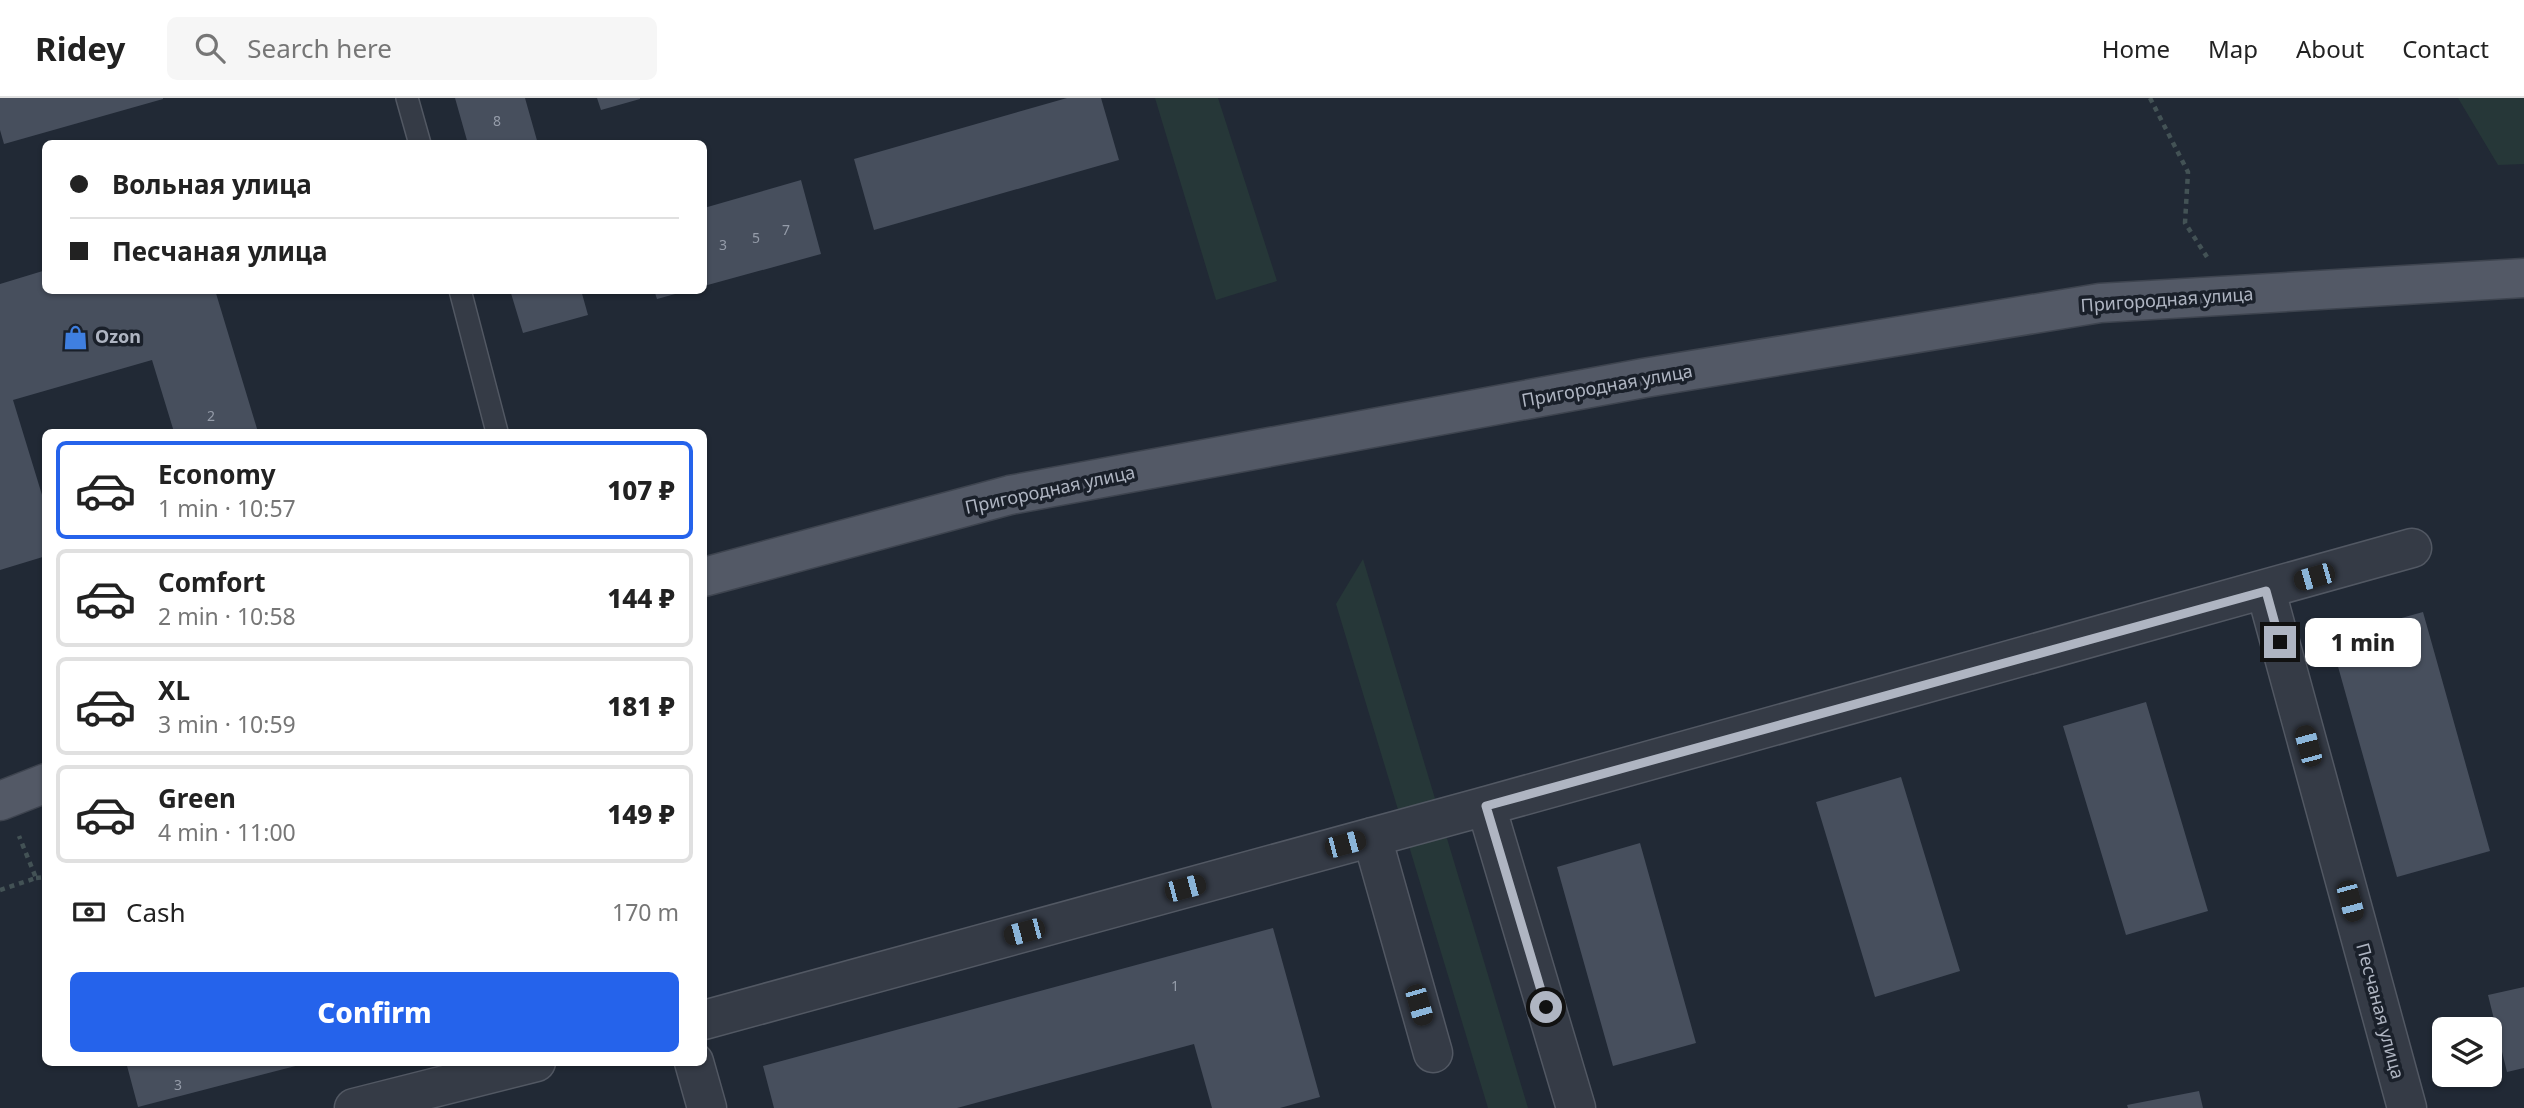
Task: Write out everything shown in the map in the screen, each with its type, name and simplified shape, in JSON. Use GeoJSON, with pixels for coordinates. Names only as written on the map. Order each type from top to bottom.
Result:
{"type":"FeatureCollection","features":[{"type":"Feature","properties":{"kind":"main road","name":"Пригородная улица"},"geometry":{"type":"LineString","coordinates":[[707,576],[1010,495],[1644,378],[2099,303],[2524,278]]}},
{"type":"Feature","properties":{"kind":"main road"},"geometry":{"type":"LineString","coordinates":[[3,800],[42,785]]}},
{"type":"Feature","properties":{"kind":"street"},"geometry":{"type":"LineString","coordinates":[[707,1019],[2266,591],[2412,548]]}},
{"type":"Feature","properties":{"kind":"street","name":"Песчаная улица"},"geometry":{"type":"LineString","coordinates":[[2266,591],[2407,1108]]}},
{"type":"Feature","properties":{"kind":"street"},"geometry":{"type":"LineString","coordinates":[[1486,806],[1576,1108]]}},
{"type":"Feature","properties":{"kind":"street"},"geometry":{"type":"LineString","coordinates":[[1372,837],[1433,1053]]}},
{"type":"Feature","properties":{"kind":"street"},"geometry":{"type":"LineString","coordinates":[[354,1108],[520,1066]]}},
{"type":"Feature","properties":{"kind":"street"},"geometry":{"type":"LineString","coordinates":[[695,1066],[707,1108]]}},
{"type":"Feature","properties":{"kind":"lane"},"geometry":{"type":"LineString","coordinates":[[407,98],[419,140]]}},
{"type":"Feature","properties":{"kind":"lane"},"geometry":{"type":"LineString","coordinates":[[461,294],[496,429]]}},
{"type":"Feature","properties":{"kind":"path"},"geometry":{"type":"LineString","coordinates":[[2150,98],[2188,172],[2185,223],[2207,257]]}},
{"type":"Feature","properties":{"kind":"path"},"geometry":{"type":"LineString","coordinates":[[3,800],[36,878]]}},
{"type":"Feature","properties":{"kind":"path"},"geometry":{"type":"LineString","coordinates":[[0,890],[42,877]]}},
{"type":"Feature","properties":{"kind":"shaded area"},"geometry":{"type":"Polygon","coordinates":[[[1155,98],[1218,98],[1277,281],[1216,300],[1155,98]]]}},
{"type":"Feature","properties":{"kind":"shaded area"},"geometry":{"type":"Polygon","coordinates":[[[2458,98],[2524,98],[2524,164],[2498,165],[2458,98]]]}},
{"type":"Feature","properties":{"kind":"shaded area"},"geometry":{"type":"Polygon","coordinates":[[[1363,559],[1528,1108],[1488,1108],[1336,604],[1363,559]]]}},
{"type":"Feature","properties":{"kind":"building"},"geometry":{"type":"Polygon","coordinates":[[[0,98],[163,99],[4,144],[0,130],[0,98]]]}},
{"type":"Feature","properties":{"kind":"building"},"geometry":{"type":"Polygon","coordinates":[[[455,98],[525,98],[537,140],[467,140],[455,98]]]}},
{"type":"Feature","properties":{"kind":"building"},"geometry":{"type":"Polygon","coordinates":[[[597,98],[640,98],[640,99],[601,110],[597,98]]]}},
{"type":"Feature","properties":{"kind":"building"},"geometry":{"type":"Polygon","coordinates":[[[1067,98],[1101,98],[1119,160],[874,230],[854,159],[1067,98]]]}},
{"type":"Feature","properties":{"kind":"building"},"geometry":{"type":"Polygon","coordinates":[[[801,180],[821,254],[707,285],[707,207],[801,180]]]}},
{"type":"Feature","properties":{"kind":"building"},"geometry":{"type":"Polygon","coordinates":[[[42,271],[42,294],[216,294],[257,429],[173,429],[152,360],[13,400],[42,495],[42,557],[0,570],[0,284],[42,271]]]}},
{"type":"Feature","properties":{"kind":"building"},"geometry":{"type":"Polygon","coordinates":[[[511,294],[582,294],[588,315],[523,333],[511,294]]]}},
{"type":"Feature","properties":{"kind":"building"},"geometry":{"type":"Polygon","coordinates":[[[655,294],[675,294],[657,299],[655,294]]]}},
{"type":"Feature","properties":{"kind":"building"},"geometry":{"type":"Polygon","coordinates":[[[2423,612],[2490,851],[2397,877],[2330,638],[2423,612]]]}},
{"type":"Feature","properties":{"kind":"building"},"geometry":{"type":"Polygon","coordinates":[[[2146,702],[2208,911],[2126,935],[2063,726],[2146,702]]]}},
{"type":"Feature","properties":{"kind":"building"},"geometry":{"type":"Polygon","coordinates":[[[1901,777],[1960,971],[1875,997],[1816,802],[1901,777]]]}},
{"type":"Feature","properties":{"kind":"building"},"geometry":{"type":"Polygon","coordinates":[[[1640,843],[1696,1043],[1613,1066],[1557,867],[1640,843]]]}},
{"type":"Feature","properties":{"kind":"building"},"geometry":{"type":"Polygon","coordinates":[[[1273,928],[1320,1097],[1280,1108],[1212,1108],[1194,1044],[957,1108],[774,1108],[763,1066],[1273,928]]]}},
{"type":"Feature","properties":{"kind":"building"},"geometry":{"type":"Polygon","coordinates":[[[2524,987],[2524,1068],[2507,1072],[2502,1052],[2502,1017],[2493,1017],[2488,995],[2524,987]]]}},
{"type":"Feature","properties":{"kind":"building"},"geometry":{"type":"Polygon","coordinates":[[[127,1066],[295,1066],[138,1107],[127,1066]]]}},
{"type":"Feature","properties":{"kind":"building"},"geometry":{"type":"Polygon","coordinates":[[[2199,1091],[2203,1108],[2128,1108],[2127,1105],[2199,1091]]]}},
{"type":"Feature","properties":{"kind":"place","name":"Ozon"},"geometry":{"type":"Point","coordinates":[75,337]}},
{"type":"Feature","properties":{"kind":"route"},"geometry":{"type":"LineString","coordinates":[[1546,1007],[1486,806],[2266,591],[2280,642]]}}]}
